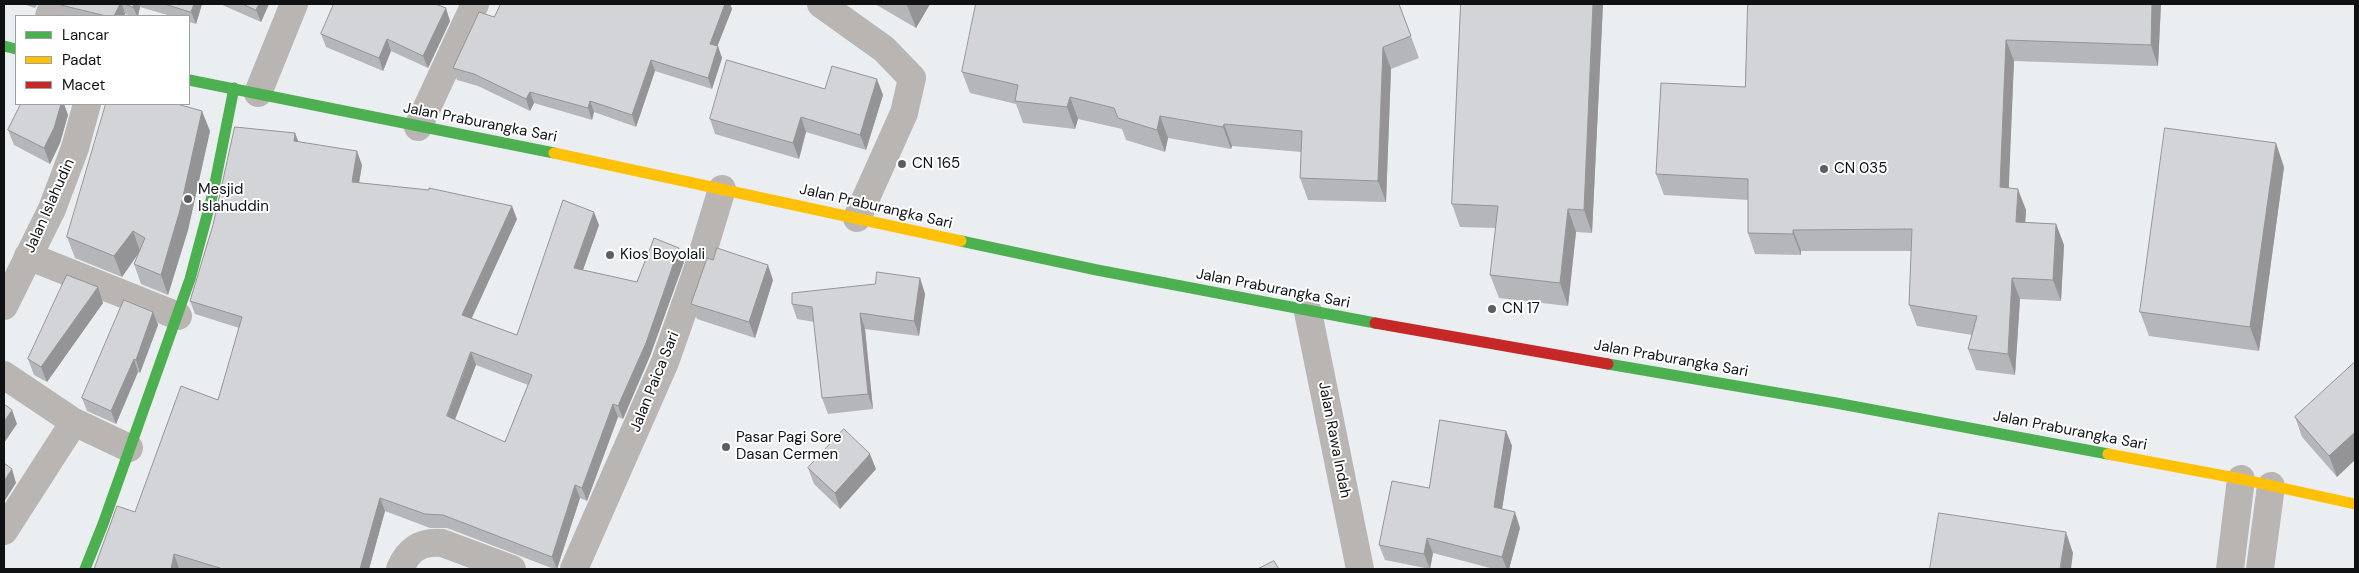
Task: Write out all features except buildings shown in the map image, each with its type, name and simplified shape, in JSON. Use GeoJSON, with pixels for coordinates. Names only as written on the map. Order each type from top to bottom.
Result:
{"type":"FeatureCollection","features":[{"type":"Feature","properties":{"kind":"main road","name":"Jalan Praburangka Sari"},"geometry":{"type":"LineString","coordinates":[[190,80],[576,157],[1087,268],[1308,312],[1836,403],[2241,479],[2355,504]]}},
{"type":"Feature","properties":{"kind":"main road"},"geometry":{"type":"LineString","coordinates":[[85,569],[95,549],[129,448],[178,316],[216,180],[246,90]]}},
{"type":"Feature","properties":{"kind":"street"},"geometry":{"type":"LineString","coordinates":[[246,90],[294,4]]}},
{"type":"Feature","properties":{"kind":"street"},"geometry":{"type":"LineString","coordinates":[[418,127],[475,4]]}},
{"type":"Feature","properties":{"kind":"street"},"geometry":{"type":"LineString","coordinates":[[820,4],[884,49],[912,78],[904,113],[857,218]]}},
{"type":"Feature","properties":{"kind":"street","name":"Jalan Islahudin"},"geometry":{"type":"LineString","coordinates":[[4,306],[52,209],[75,148],[87,105]]}},
{"type":"Feature","properties":{"kind":"street","name":"Jalan Paica Sari"},"geometry":{"type":"LineString","coordinates":[[574,569],[665,362],[698,268],[722,189]]}},
{"type":"Feature","properties":{"kind":"street"},"geometry":{"type":"LineString","coordinates":[[28,256],[178,316]]}},
{"type":"Feature","properties":{"kind":"street","name":"Jalan Rawa Indah"},"geometry":{"type":"LineString","coordinates":[[1308,312],[1360,569]]}},
{"type":"Feature","properties":{"kind":"street"},"geometry":{"type":"LineString","coordinates":[[4,375],[74,422],[129,448]]}},
{"type":"Feature","properties":{"kind":"street"},"geometry":{"type":"LineString","coordinates":[[4,531],[74,422]]}},
{"type":"Feature","properties":{"kind":"street"},"geometry":{"type":"LineString","coordinates":[[2230,569],[2241,479]]}},
{"type":"Feature","properties":{"kind":"street"},"geometry":{"type":"LineString","coordinates":[[2260,569],[2271,486]]}},
{"type":"Feature","properties":{"kind":"street"},"geometry":{"type":"LineString","coordinates":[[400,569],[410,552],[420,545],[430,542],[442,543],[512,569]]}},
{"type":"Feature","properties":{"kind":"traffic: fast"},"geometry":{"type":"LineString","coordinates":[[4,46],[15,49]]}},
{"type":"Feature","properties":{"kind":"traffic: fast"},"geometry":{"type":"LineString","coordinates":[[190,80],[554,153]]}},
{"type":"Feature","properties":{"kind":"traffic: fast"},"geometry":{"type":"LineString","coordinates":[[85,569],[103,524],[190,279],[213,193],[234,88]]}},
{"type":"Feature","properties":{"kind":"traffic: fast"},"geometry":{"type":"LineString","coordinates":[[961,241],[1097,270],[1375,323]]}},
{"type":"Feature","properties":{"kind":"traffic: fast"},"geometry":{"type":"LineString","coordinates":[[1608,364],[1836,403],[2108,454]]}},
{"type":"Feature","properties":{"kind":"traffic: slow"},"geometry":{"type":"LineString","coordinates":[[554,153],[961,241]]}},
{"type":"Feature","properties":{"kind":"traffic: slow"},"geometry":{"type":"LineString","coordinates":[[2108,454],[2241,479],[2355,504]]}},
{"type":"Feature","properties":{"kind":"traffic: jam"},"geometry":{"type":"LineString","coordinates":[[1375,323],[1608,364]]}},
{"type":"Feature","properties":{"kind":"place","name":"CN 165"},"geometry":{"type":"Point","coordinates":[902,164]}},
{"type":"Feature","properties":{"kind":"place","name":"CN 035"},"geometry":{"type":"Point","coordinates":[1824,169]}},
{"type":"Feature","properties":{"kind":"place","name":"Mesjid Islahuddin"},"geometry":{"type":"Point","coordinates":[188,199]}},
{"type":"Feature","properties":{"kind":"place","name":"Kios Boyolali"},"geometry":{"type":"Point","coordinates":[610,255]}},
{"type":"Feature","properties":{"kind":"place","name":"CN 17"},"geometry":{"type":"Point","coordinates":[1492,309]}},
{"type":"Feature","properties":{"kind":"place","name":"Pasar Pagi Sore Dasan Cermen"},"geometry":{"type":"Point","coordinates":[726,447]}}]}
